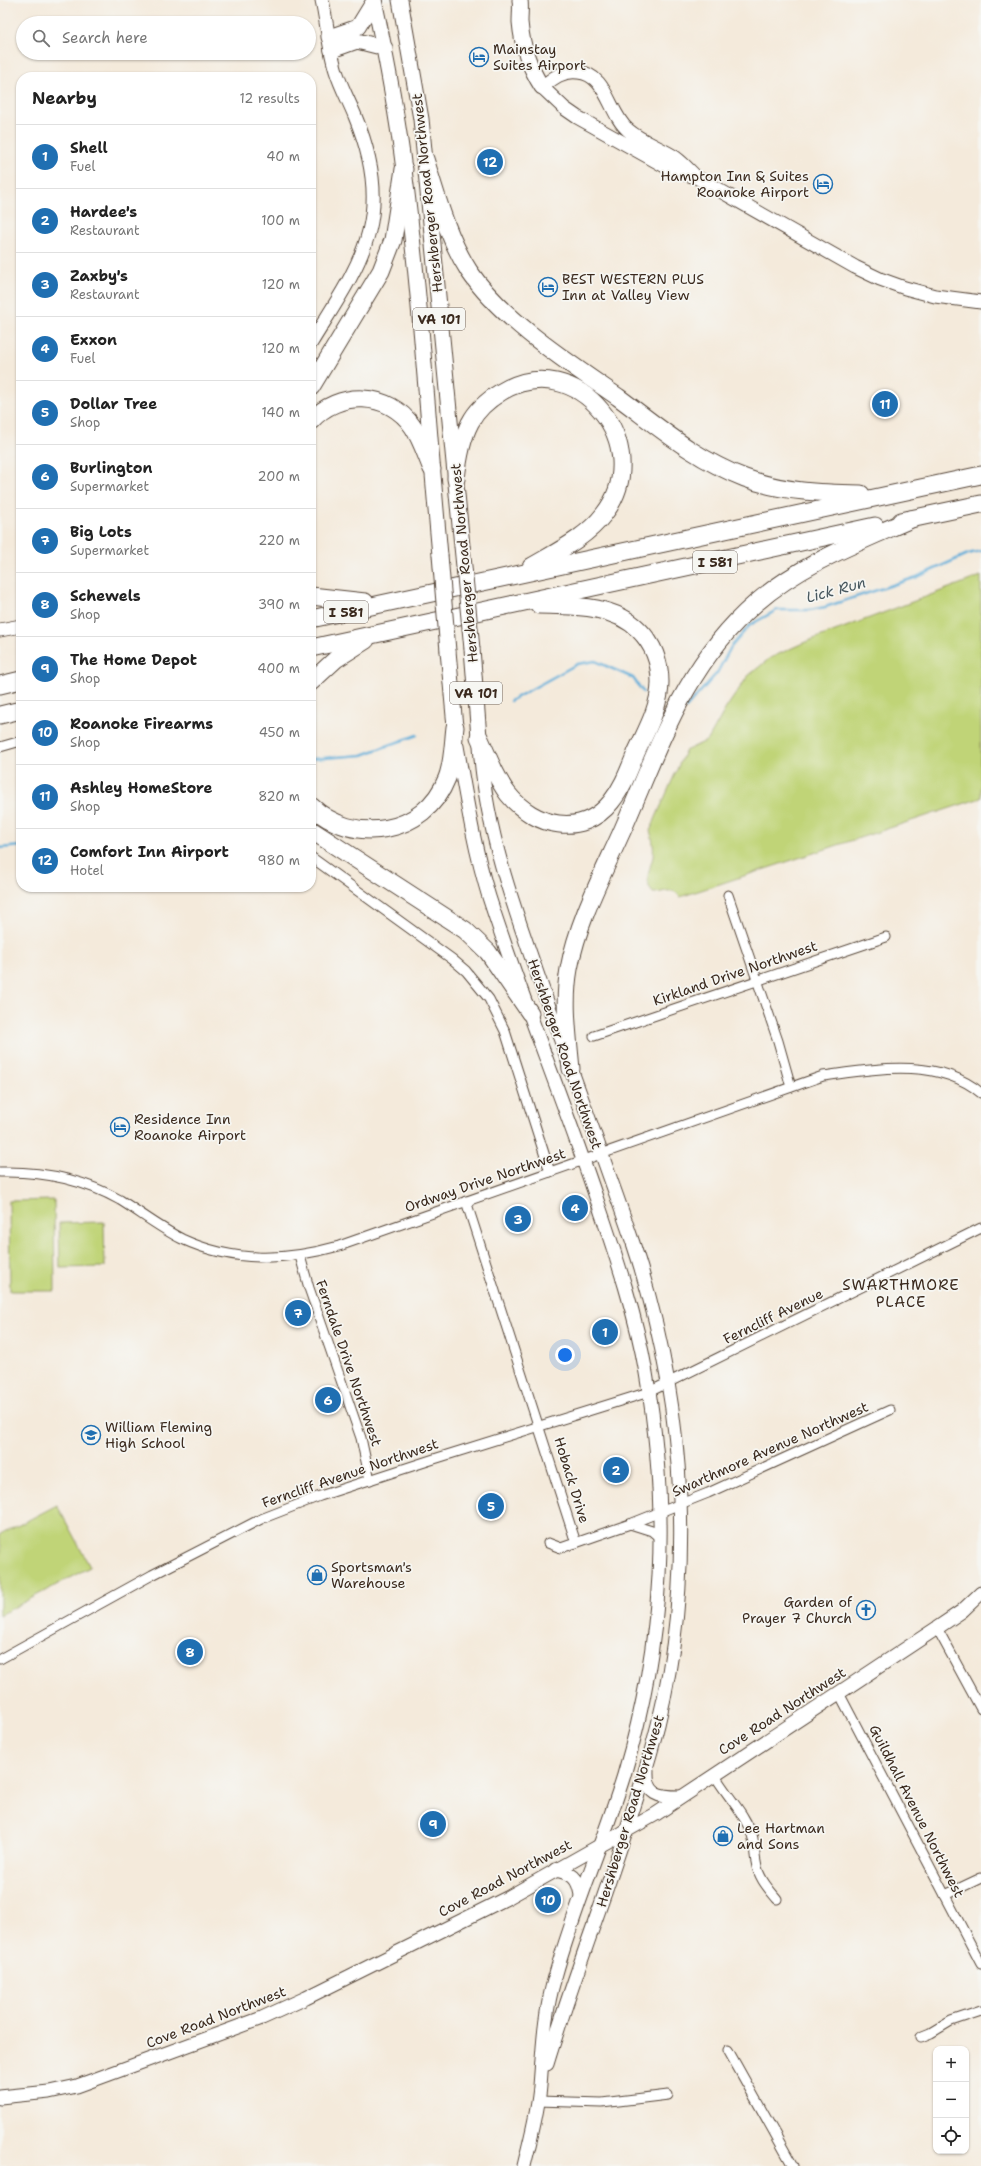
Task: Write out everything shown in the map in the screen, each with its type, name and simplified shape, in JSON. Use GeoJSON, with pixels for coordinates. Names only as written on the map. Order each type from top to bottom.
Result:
{"type":"FeatureCollection","features":[{"type":"Feature","properties":{"kind":"highway"},"geometry":{"type":"LineString","coordinates":[[425,159],[451,237],[469,271],[481,286],[519,323],[684,448],[726,470],[746,478],[787,489],[812,492],[889,495]]}},
{"type":"Feature","properties":{"kind":"highway"},"geometry":{"type":"LineString","coordinates":[[316,379],[373,288],[384,264],[393,240],[404,168]]}},
{"type":"Feature","properties":{"kind":"highway"},"geometry":{"type":"LineString","coordinates":[[456,479],[460,453],[469,424],[485,404],[512,386],[530,381],[543,381],[569,386],[589,397],[609,420],[617,435],[621,456],[620,482],[610,506],[593,527],[581,537],[517,574]]}},
{"type":"Feature","properties":{"kind":"highway"},"geometry":{"type":"LineString","coordinates":[[316,416],[322,411],[342,401],[365,398],[387,405],[404,416],[412,426],[432,469]]}},
{"type":"Feature","properties":{"kind":"highway","name":"I 581"},"geometry":{"type":"LineString","coordinates":[[316,618],[981,475]]}},
{"type":"Feature","properties":{"kind":"highway","name":"I 581"},"geometry":{"type":"LineString","coordinates":[[316,647],[981,504]]}},
{"type":"Feature","properties":{"kind":"highway"},"geometry":{"type":"LineString","coordinates":[[571,1070],[566,999],[569,969],[574,946],[600,880],[672,714],[693,676],[737,620],[777,586],[820,560],[911,519]]}},
{"type":"Feature","properties":{"kind":"highway"},"geometry":{"type":"LineString","coordinates":[[316,597],[381,604]]}},
{"type":"Feature","properties":{"kind":"highway"},"geometry":{"type":"LineString","coordinates":[[479,737],[500,783],[517,804],[528,813],[548,823],[560,825],[577,824],[597,815],[606,808],[618,792],[657,702],[660,682],[657,658],[646,638],[634,625],[610,612],[597,609],[518,604]]}},
{"type":"Feature","properties":{"kind":"highway"},"geometry":{"type":"LineString","coordinates":[[316,677],[336,659],[378,633]]}},
{"type":"Feature","properties":{"kind":"highway"},"geometry":{"type":"LineString","coordinates":[[0,685],[16,681]]}},
{"type":"Feature","properties":{"kind":"highway"},"geometry":{"type":"LineString","coordinates":[[316,810],[336,824],[361,830],[382,830],[410,820],[430,806],[448,778],[455,727]]}},
{"type":"Feature","properties":{"kind":"highway"},"geometry":{"type":"LineString","coordinates":[[316,833],[466,930],[488,952],[530,1013]]}},
{"type":"Feature","properties":{"kind":"main road"},"geometry":{"type":"LineString","coordinates":[[316,334],[352,273],[364,246],[369,230],[374,196],[374,178],[367,148],[356,116],[341,86],[330,43],[322,0]]}},
{"type":"Feature","properties":{"kind":"main road","name":"Hershberger Road Northwest"},"geometry":{"type":"LineString","coordinates":[[400,0],[419,101],[472,648],[479,737],[488,807],[499,858],[515,908],[633,1245],[652,1308],[673,1423],[680,1505],[680,1570],[672,1658],[658,1724],[626,1830],[540,2087]]}},
{"type":"Feature","properties":{"kind":"main road"},"geometry":{"type":"LineString","coordinates":[[520,0],[524,50],[530,66],[542,87],[564,108],[577,117],[672,170],[696,177],[855,267],[880,279],[905,288],[935,296],[981,302]]}},
{"type":"Feature","properties":{"kind":"main road"},"geometry":{"type":"LineString","coordinates":[[330,43],[358,27],[374,1]]}},
{"type":"Feature","properties":{"kind":"main road","name":"Hershberger Road Northwest"},"geometry":{"type":"LineString","coordinates":[[374,1],[385,48],[404,168],[415,266],[455,727],[474,840],[489,895],[530,1013],[584,1160],[626,1288],[646,1370],[657,1456],[660,1512],[658,1611],[644,1696],[623,1778],[581,1895],[548,2004],[538,2101],[524,2166]]}},
{"type":"Feature","properties":{"kind":"main road"},"geometry":{"type":"LineString","coordinates":[[330,43],[357,41],[385,48]]}},
{"type":"Feature","properties":{"kind":"main road"},"geometry":{"type":"LineString","coordinates":[[542,87],[556,76],[564,73],[580,72],[588,74],[601,86],[623,126],[630,132],[678,159],[696,177]]}},
{"type":"Feature","properties":{"kind":"main road"},"geometry":{"type":"LineString","coordinates":[[0,630],[16,627]]}},
{"type":"Feature","properties":{"kind":"main road","name":"Cove Road Northwest"},"geometry":{"type":"LineString","coordinates":[[0,2097],[49,2092],[77,2086],[262,2018],[507,1898],[626,1830],[680,1797],[937,1628],[962,1611],[981,1593]]}},
{"type":"Feature","properties":{"kind":"main road"},"geometry":{"type":"LineString","coordinates":[[647,1764],[647,1778],[651,1790],[665,1797],[680,1797]]}},
{"type":"Feature","properties":{"kind":"main road"},"geometry":{"type":"LineString","coordinates":[[555,1870],[573,1875],[578,1881],[581,1895]]}},
{"type":"Feature","properties":{"kind":"street"},"geometry":{"type":"LineString","coordinates":[[0,747],[16,742]]}},
{"type":"Feature","properties":{"kind":"street"},"geometry":{"type":"LineString","coordinates":[[316,861],[452,959],[479,985],[496,1011],[505,1031],[550,1172]]}},
{"type":"Feature","properties":{"kind":"street"},"geometry":{"type":"LineString","coordinates":[[728,895],[791,1087]]}},
{"type":"Feature","properties":{"kind":"street","name":"Kirkland Drive Northwest"},"geometry":{"type":"LineString","coordinates":[[594,1036],[886,937]]}},
{"type":"Feature","properties":{"kind":"street","name":"Ordway Drive Northwest"},"geometry":{"type":"LineString","coordinates":[[0,1172],[34,1173],[84,1184],[119,1200],[183,1239],[219,1252],[264,1258],[300,1256],[339,1246],[823,1076],[840,1073],[910,1068],[924,1069],[949,1075],[981,1094]]}},
{"type":"Feature","properties":{"kind":"street","name":"Hoback Drive"},"geometry":{"type":"LineString","coordinates":[[466,1201],[540,1426],[576,1543]]}},
{"type":"Feature","properties":{"kind":"street","name":"Ferncliff Avenue"},"geometry":{"type":"LineString","coordinates":[[684,1376],[981,1228]]}},
{"type":"Feature","properties":{"kind":"street","name":"Ferndale Drive Northwest"},"geometry":{"type":"LineString","coordinates":[[300,1256],[308,1284],[361,1438],[370,1480]]}},
{"type":"Feature","properties":{"kind":"street","name":"Ferncliff Avenue Northwest"},"geometry":{"type":"LineString","coordinates":[[0,1659],[152,1575],[249,1525],[287,1508],[370,1480],[649,1392],[684,1376]]}},
{"type":"Feature","properties":{"kind":"street","name":"Swarthmore Avenue Northwest"},"geometry":{"type":"LineString","coordinates":[[548,1543],[561,1548],[680,1505],[890,1410]]}},
{"type":"Feature","properties":{"kind":"street"},"geometry":{"type":"LineString","coordinates":[[630,1524],[652,1531],[660,1538]]}},
{"type":"Feature","properties":{"kind":"street"},"geometry":{"type":"LineString","coordinates":[[937,1628],[981,1709]]}},
{"type":"Feature","properties":{"kind":"street","name":"Guildhall Avenue Northwest"},"geometry":{"type":"LineString","coordinates":[[839,1693],[981,1964]]}},
{"type":"Feature","properties":{"kind":"street"},"geometry":{"type":"LineString","coordinates":[[714,1774],[724,1791],[742,1814],[752,1834],[758,1871],[777,1899]]}},
{"type":"Feature","properties":{"kind":"street"},"geometry":{"type":"LineString","coordinates":[[945,1895],[981,1878]]}},
{"type":"Feature","properties":{"kind":"street"},"geometry":{"type":"LineString","coordinates":[[921,2037],[951,2021],[981,2011]]}},
{"type":"Feature","properties":{"kind":"street"},"geometry":{"type":"LineString","coordinates":[[728,2050],[793,2166]]}},
{"type":"Feature","properties":{"kind":"street"},"geometry":{"type":"LineString","coordinates":[[538,2101],[602,2103],[668,2095]]}},
{"type":"Feature","properties":{"kind":"green space"},"geometry":{"type":"Polygon","coordinates":[[[981,576],[981,798],[680,897],[671,891],[653,893],[648,884],[649,871],[653,857],[653,844],[650,831],[685,751],[708,740],[726,708],[748,676],[770,658],[803,643],[981,576]]]}},
{"type":"Feature","properties":{"kind":"green space"},"geometry":{"type":"Polygon","coordinates":[[[54,1200],[55,1291],[10,1291],[9,1201],[54,1200]]]}},
{"type":"Feature","properties":{"kind":"green space"},"geometry":{"type":"Polygon","coordinates":[[[104,1222],[105,1267],[60,1268],[59,1223],[104,1222]]]}},
{"type":"Feature","properties":{"kind":"green space"},"geometry":{"type":"Polygon","coordinates":[[[57,1505],[90,1567],[0,1615],[0,1535],[57,1505]]]}},
{"type":"Feature","properties":{"kind":"waterway","name":"Lick Run"},"geometry":{"type":"LineString","coordinates":[[686,708],[717,673],[731,647],[750,625],[777,610],[810,610],[825,607],[917,577],[968,554],[981,551]]}},
{"type":"Feature","properties":{"kind":"waterway","name":"Lick Run"},"geometry":{"type":"LineString","coordinates":[[510,701],[577,664],[595,661],[633,678],[643,692]]}},
{"type":"Feature","properties":{"kind":"waterway","name":"Lick Run"},"geometry":{"type":"LineString","coordinates":[[316,759],[362,755],[417,735]]}},
{"type":"Feature","properties":{"kind":"waterway","name":"Lick Run"},"geometry":{"type":"LineString","coordinates":[[0,848],[16,846]]}},
{"type":"Feature","properties":{"kind":"place","name":"Mainstay Suites Airport"},"geometry":{"type":"Point","coordinates":[479,57]}},
{"type":"Feature","properties":{"kind":"place","name":"Comfort Inn Airport"},"geometry":{"type":"Point","coordinates":[490,162]}},
{"type":"Feature","properties":{"kind":"place","name":"Hampton Inn & Suites Roanoke Airport"},"geometry":{"type":"Point","coordinates":[823,184]}},
{"type":"Feature","properties":{"kind":"place","name":"BEST WESTERN PLUS Inn at Valley View"},"geometry":{"type":"Point","coordinates":[548,287]}},
{"type":"Feature","properties":{"kind":"place","name":"Ashley HomeStore"},"geometry":{"type":"Point","coordinates":[885,404]}},
{"type":"Feature","properties":{"kind":"place","name":"Residence Inn Roanoke Airport"},"geometry":{"type":"Point","coordinates":[120,1127]}},
{"type":"Feature","properties":{"kind":"place","name":"Exxon"},"geometry":{"type":"Point","coordinates":[575,1208]}},
{"type":"Feature","properties":{"kind":"place","name":"Zaxby's"},"geometry":{"type":"Point","coordinates":[518,1219]}},
{"type":"Feature","properties":{"kind":"place","name":"Big Lots"},"geometry":{"type":"Point","coordinates":[298,1313]}},
{"type":"Feature","properties":{"kind":"place","name":"Shell"},"geometry":{"type":"Point","coordinates":[605,1332]}},
{"type":"Feature","properties":{"kind":"place","name":"Burlington"},"geometry":{"type":"Point","coordinates":[328,1400]}},
{"type":"Feature","properties":{"kind":"place","name":"William Fleming High School"},"geometry":{"type":"Point","coordinates":[91,1435]}},
{"type":"Feature","properties":{"kind":"place","name":"Hardee's"},"geometry":{"type":"Point","coordinates":[616,1470]}},
{"type":"Feature","properties":{"kind":"place","name":"Dollar Tree"},"geometry":{"type":"Point","coordinates":[491,1506]}},
{"type":"Feature","properties":{"kind":"place","name":"Sportsman's Warehouse"},"geometry":{"type":"Point","coordinates":[317,1575]}},
{"type":"Feature","properties":{"kind":"place","name":"Garden of Prayer 7 Church"},"geometry":{"type":"Point","coordinates":[866,1610]}},
{"type":"Feature","properties":{"kind":"place","name":"Schewels"},"geometry":{"type":"Point","coordinates":[190,1652]}},
{"type":"Feature","properties":{"kind":"place","name":"The Home Depot"},"geometry":{"type":"Point","coordinates":[433,1824]}},
{"type":"Feature","properties":{"kind":"place","name":"Lee Hartman and Sons"},"geometry":{"type":"Point","coordinates":[723,1836]}},
{"type":"Feature","properties":{"kind":"place","name":"Roanoke Firearms"},"geometry":{"type":"Point","coordinates":[548,1900]}},
{"type":"Feature","properties":{"kind":"district","name":"SWARTHMORE PLACE"},"geometry":{"type":"Point","coordinates":[901,1294]}}]}
